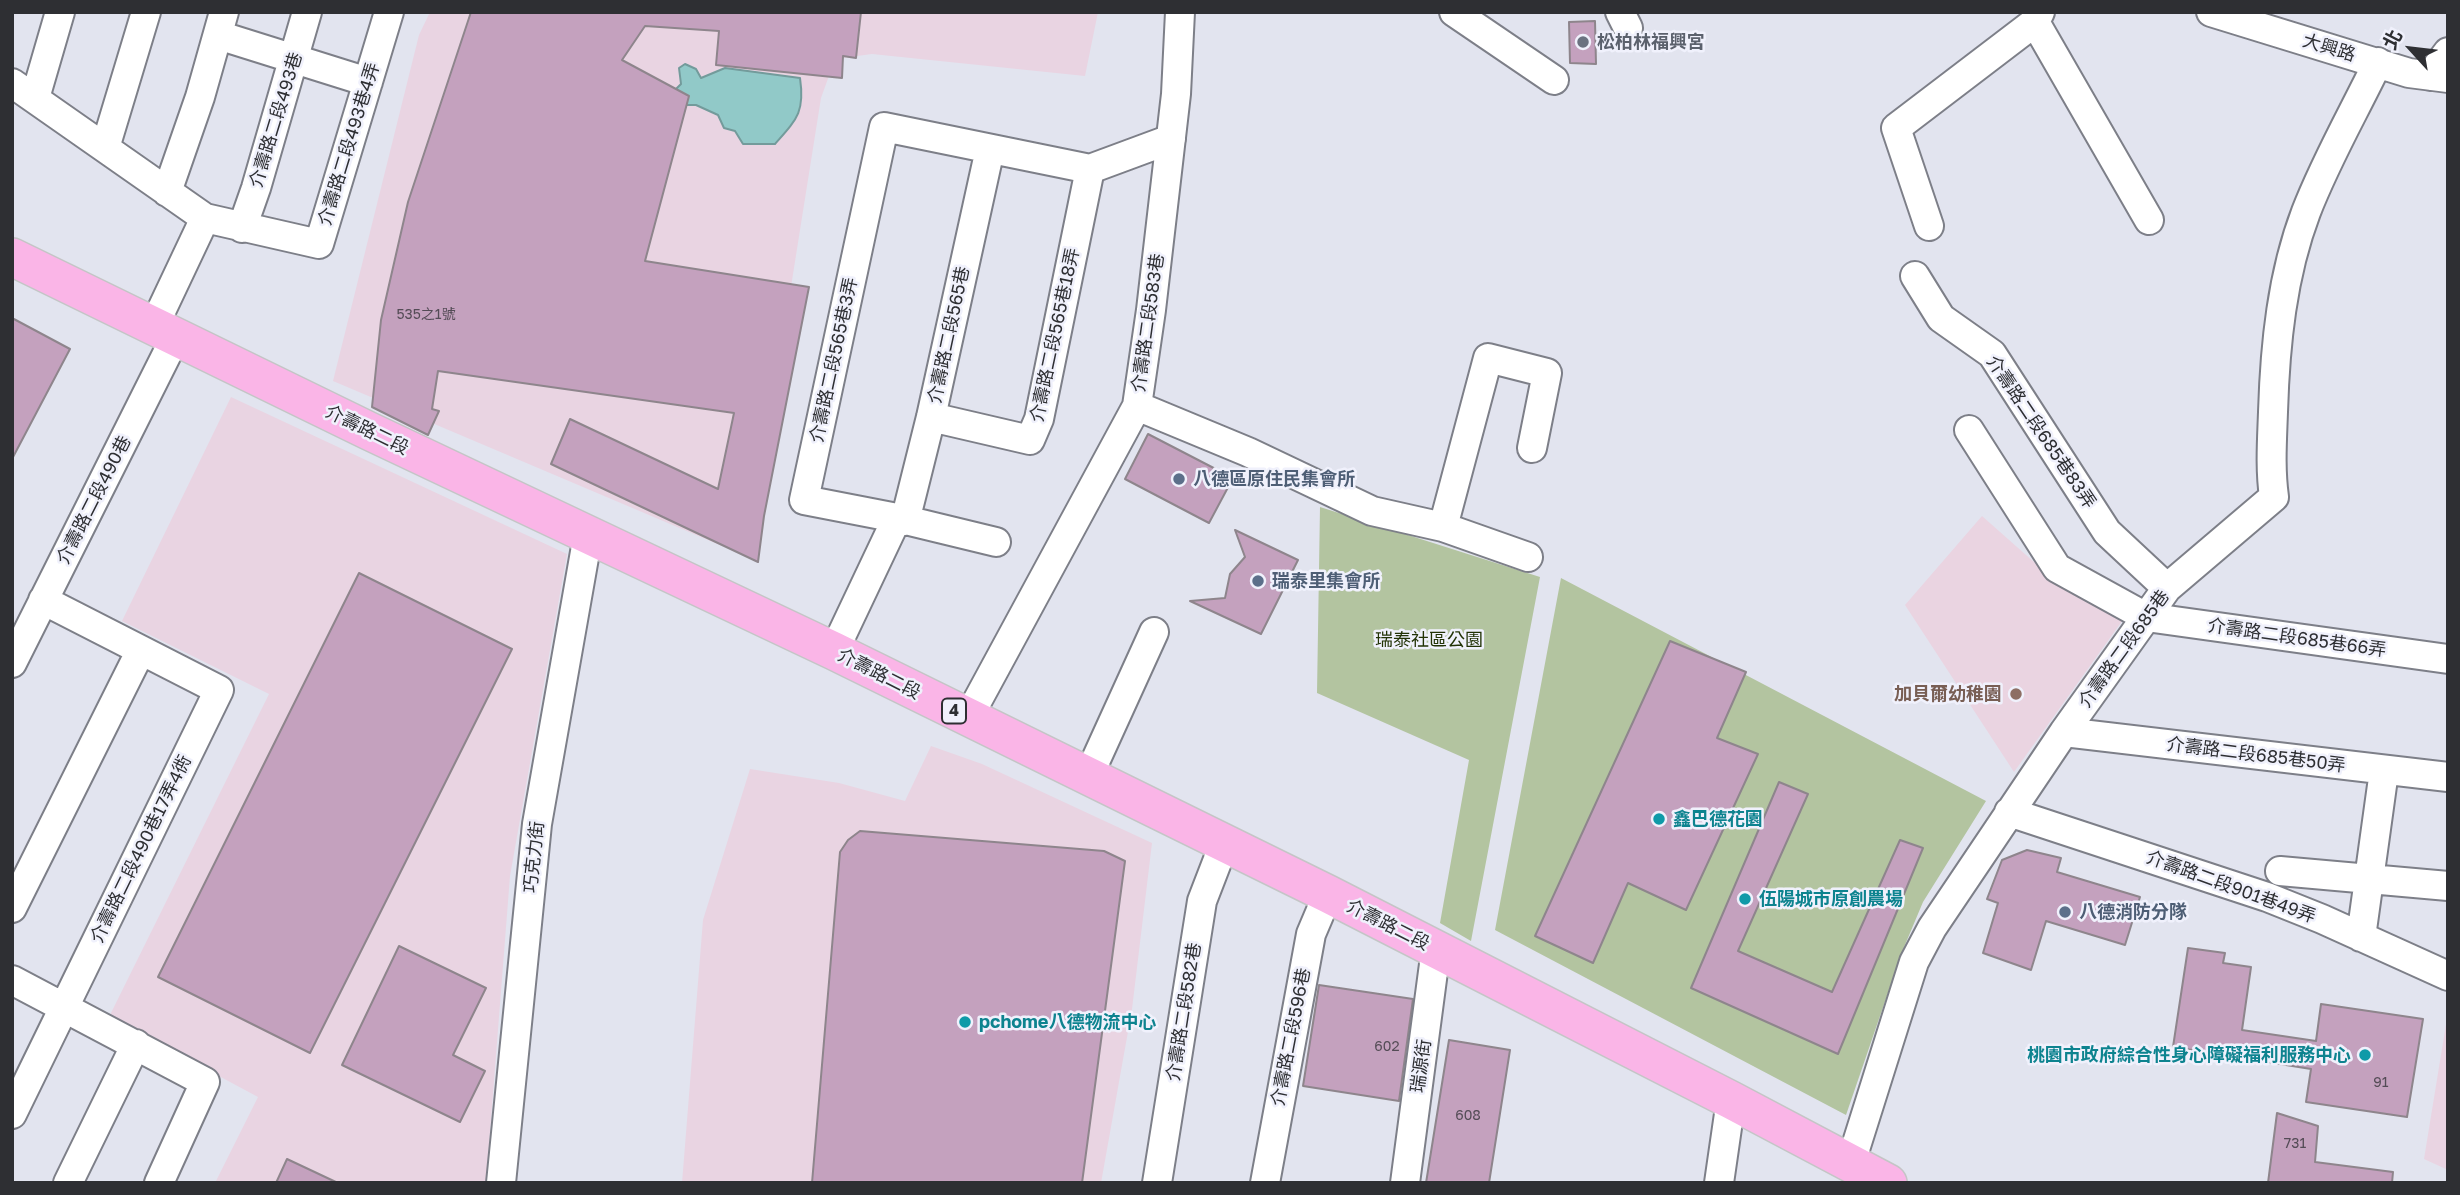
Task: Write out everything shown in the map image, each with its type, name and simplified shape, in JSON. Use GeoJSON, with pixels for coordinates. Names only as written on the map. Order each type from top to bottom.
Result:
{"type":"FeatureCollection","features":[{"type":"Feature","properties":{"kind":"main road","name":"介壽路二段"},"geometry":{"type":"LineString","coordinates":[[12,257],[164,333],[834,651],[1328,894],[1888,1183]]}},
{"type":"Feature","properties":{"kind":"street"},"geometry":{"type":"LineString","coordinates":[[24,91],[61,12]]}},
{"type":"Feature","properties":{"kind":"street"},"geometry":{"type":"LineString","coordinates":[[105,148],[146,12]]}},
{"type":"Feature","properties":{"kind":"street","name":"介壽路二段493巷"},"geometry":{"type":"LineString","coordinates":[[242,228],[307,12]]}},
{"type":"Feature","properties":{"kind":"street","name":"介壽路二段493巷4弄"},"geometry":{"type":"LineString","coordinates":[[24,91],[205,218],[319,244],[389,12]]}},
{"type":"Feature","properties":{"kind":"street","name":"介壽路二段583巷"},"geometry":{"type":"LineString","coordinates":[[968,718],[1137,406],[1171,139],[1180,12]]}},
{"type":"Feature","properties":{"kind":"street"},"geometry":{"type":"LineString","coordinates":[[1454,12],[1554,80]]}},
{"type":"Feature","properties":{"kind":"street","name":"大興路"},"geometry":{"type":"LineString","coordinates":[[2211,12],[2409,73],[2439,77]]}},
{"type":"Feature","properties":{"kind":"street"},"geometry":{"type":"LineString","coordinates":[[1929,226],[1896,128],[2038,17],[2149,219]]}},
{"type":"Feature","properties":{"kind":"street"},"geometry":{"type":"LineString","coordinates":[[167,192],[200,97],[221,23],[295,57],[368,82]]}},
{"type":"Feature","properties":{"kind":"street"},"geometry":{"type":"LineString","coordinates":[[2439,77],[2448,52]]}},
{"type":"Feature","properties":{"kind":"street","name":"介壽路二段685巷"},"geometry":{"type":"LineString","coordinates":[[1851,1162],[1914,962],[1931,928],[2064,732],[2167,588],[2274,497],[2271,471],[2275,362],[2286,282],[2305,214],[2331,155],[2378,62]]}},
{"type":"Feature","properties":{"kind":"street","name":"介壽路二段565巷3弄"},"geometry":{"type":"LineString","coordinates":[[901,519],[804,500],[884,127],[990,149]]}},
{"type":"Feature","properties":{"kind":"street"},"geometry":{"type":"LineString","coordinates":[[990,149],[1090,169],[1171,139]]}},
{"type":"Feature","properties":{"kind":"street","name":"介壽路二段565巷"},"geometry":{"type":"LineString","coordinates":[[834,651],[901,519],[930,417],[990,149]]}},
{"type":"Feature","properties":{"kind":"street","name":"介壽路二段565巷18弄"},"geometry":{"type":"LineString","coordinates":[[930,417],[1030,440],[1039,419],[1090,169]]}},
{"type":"Feature","properties":{"kind":"street"},"geometry":{"type":"LineString","coordinates":[[164,333],[205,218]]}},
{"type":"Feature","properties":{"kind":"street","name":"介壽路二段685巷83弄"},"geometry":{"type":"LineString","coordinates":[[1915,276],[1941,318],[1992,354],[2107,532],[2167,588]]}},
{"type":"Feature","properties":{"kind":"street","name":"介壽路二段490巷"},"geometry":{"type":"LineString","coordinates":[[12,663],[164,333]]}},
{"type":"Feature","properties":{"kind":"street"},"geometry":{"type":"LineString","coordinates":[[1443,527],[1488,358],[1547,373],[1532,448]]}},
{"type":"Feature","properties":{"kind":"street"},"geometry":{"type":"LineString","coordinates":[[1137,406],[1248,452],[1372,511],[1443,527],[1528,557]]}},
{"type":"Feature","properties":{"kind":"street"},"geometry":{"type":"LineString","coordinates":[[1969,430],[2057,568],[2146,617]]}},
{"type":"Feature","properties":{"kind":"street"},"geometry":{"type":"LineString","coordinates":[[901,519],[996,542]]}},
{"type":"Feature","properties":{"kind":"street","name":"巧克力街"},"geometry":{"type":"LineString","coordinates":[[501,1183],[537,824],[588,535]]}},
{"type":"Feature","properties":{"kind":"street"},"geometry":{"type":"LineString","coordinates":[[12,908],[141,650],[43,600]]}},
{"type":"Feature","properties":{"kind":"street","name":"介壽路二段685巷66弄"},"geometry":{"type":"LineString","coordinates":[[2146,617],[2448,659]]}},
{"type":"Feature","properties":{"kind":"street"},"geometry":{"type":"LineString","coordinates":[[1088,777],[1154,632]]}},
{"type":"Feature","properties":{"kind":"street","name":"介壽路二段490巷17弄4衖"},"geometry":{"type":"LineString","coordinates":[[12,1114],[219,690],[141,650]]}},
{"type":"Feature","properties":{"kind":"street","name":"介壽路二段685巷50弄"},"geometry":{"type":"LineString","coordinates":[[2064,732],[2448,777]]}},
{"type":"Feature","properties":{"kind":"street"},"geometry":{"type":"LineString","coordinates":[[2361,937],[2384,771]]}},
{"type":"Feature","properties":{"kind":"street","name":"介壽路二段901巷49弄"},"geometry":{"type":"LineString","coordinates":[[2009,812],[2267,897],[2448,976]]}},
{"type":"Feature","properties":{"kind":"street","name":"介壽路二段582巷"},"geometry":{"type":"LineString","coordinates":[[1157,1183],[1202,901],[1224,844]]}},
{"type":"Feature","properties":{"kind":"street"},"geometry":{"type":"LineString","coordinates":[[2280,871],[2448,886]]}},
{"type":"Feature","properties":{"kind":"street","name":"介壽路二段596巷"},"geometry":{"type":"LineString","coordinates":[[1265,1183],[1311,933],[1328,894]]}},
{"type":"Feature","properties":{"kind":"street","name":"瑞源街"},"geometry":{"type":"LineString","coordinates":[[1405,1183],[1436,949]]}},
{"type":"Feature","properties":{"kind":"street"},"geometry":{"type":"LineString","coordinates":[[12,980],[205,1082],[159,1183]]}},
{"type":"Feature","properties":{"kind":"street"},"geometry":{"type":"LineString","coordinates":[[68,1183],[136,1044]]}},
{"type":"Feature","properties":{"kind":"street"},"geometry":{"type":"LineString","coordinates":[[1719,1183],[1731,1100]]}},
{"type":"Feature","properties":{"kind":"shaded area"},"geometry":{"type":"Polygon","coordinates":[[[430,12],[1098,12],[1085,76],[872,54],[835,59],[821,98],[748,557],[333,381],[419,35],[430,12]]]}},
{"type":"Feature","properties":{"kind":"shaded area"},"geometry":{"type":"Polygon","coordinates":[[[685,64],[696,69],[701,78],[725,68],[800,78],[801,99],[798,114],[775,144],[743,144],[735,131],[724,128],[718,115],[696,105],[686,105],[674,91],[681,84],[679,68],[685,64]]]}},
{"type":"Feature","properties":{"kind":"shaded area"},"geometry":{"type":"Polygon","coordinates":[[[231,397],[567,554],[510,876],[486,1183],[215,1183],[258,1097],[109,1017],[269,694],[122,621],[231,397]]]}},
{"type":"Feature","properties":{"kind":"shaded area","name":"加貝爾幼稚園"},"geometry":{"type":"Polygon","coordinates":[[[1982,516],[2052,578],[2125,617],[2014,772],[1905,605],[1982,516]]]}},
{"type":"Feature","properties":{"kind":"shaded area","name":"pchome八德物流中心"},"geometry":{"type":"Polygon","coordinates":[[[931,746],[982,764],[1152,843],[1132,1009],[1101,1183],[682,1183],[703,920],[750,769],[839,783],[905,801],[931,746]]]}},
{"type":"Feature","properties":{"kind":"shaded area"},"geometry":{"type":"Polygon","coordinates":[[[2448,1012],[2448,1170],[2424,1159],[2448,1012]]]}},
{"type":"Feature","properties":{"kind":"green space","name":"瑞泰社區公園"},"geometry":{"type":"Polygon","coordinates":[[[1320,507],[1540,577],[1471,941],[1440,923],[1469,760],[1317,693],[1320,507]]]}},
{"type":"Feature","properties":{"kind":"green space"},"geometry":{"type":"Polygon","coordinates":[[[1561,578],[1986,801],[1923,902],[1902,952],[1846,1115],[1495,930],[1561,578]]]}},
{"type":"Feature","properties":{"kind":"building"},"geometry":{"type":"Polygon","coordinates":[[[471,12],[861,12],[856,58],[843,56],[842,78],[716,65],[719,31],[645,26],[622,60],[689,96],[645,261],[809,287],[764,516],[758,562],[551,464],[570,419],[718,489],[734,413],[438,371],[432,409],[439,411],[428,435],[372,407],[381,320],[408,202],[471,12]]]}},
{"type":"Feature","properties":{"kind":"building","name":"松柏林福興宮"},"geometry":{"type":"Polygon","coordinates":[[[1595,21],[1596,64],[1570,63],[1569,22],[1595,21]]]}},
{"type":"Feature","properties":{"kind":"building"},"geometry":{"type":"Polygon","coordinates":[[[12,318],[70,349],[12,459],[12,318]]]}},
{"type":"Feature","properties":{"kind":"building","name":"八德區原住民集會所"},"geometry":{"type":"Polygon","coordinates":[[[1148,434],[1233,478],[1209,523],[1125,479],[1148,434]]]}},
{"type":"Feature","properties":{"kind":"building","name":"瑞泰里集會所"},"geometry":{"type":"Polygon","coordinates":[[[1235,530],[1298,560],[1261,634],[1190,601],[1225,598],[1230,574],[1245,557],[1235,530]]]}},
{"type":"Feature","properties":{"kind":"building"},"geometry":{"type":"Polygon","coordinates":[[[359,573],[512,649],[310,1053],[158,977],[359,573]]]}},
{"type":"Feature","properties":{"kind":"building","name":"鑫巴德花園"},"geometry":{"type":"Polygon","coordinates":[[[1670,641],[1746,672],[1717,738],[1758,754],[1686,910],[1628,883],[1593,963],[1535,936],[1670,641]]]}},
{"type":"Feature","properties":{"kind":"building","name":"伍陽城市原創農場"},"geometry":{"type":"Polygon","coordinates":[[[1779,782],[1808,794],[1738,951],[1832,992],[1900,840],[1923,848],[1838,1054],[1691,988],[1779,782]]]}},
{"type":"Feature","properties":{"kind":"building","name":"pchome八德物流中心"},"geometry":{"type":"Polygon","coordinates":[[[860,831],[1104,851],[1125,861],[1082,1183],[812,1183],[840,852],[848,840],[860,831]]]}},
{"type":"Feature","properties":{"kind":"building","name":"八德消防分隊"},"geometry":{"type":"Polygon","coordinates":[[[2027,850],[2061,858],[2057,872],[2140,897],[2125,945],[2046,921],[2031,970],[1983,953],[1998,903],[1987,899],[2002,860],[2027,850]]]}},
{"type":"Feature","properties":{"kind":"building"},"geometry":{"type":"Polygon","coordinates":[[[399,946],[486,988],[453,1055],[485,1071],[460,1122],[342,1065],[399,946]]]}},
{"type":"Feature","properties":{"kind":"building"},"geometry":{"type":"Polygon","coordinates":[[[2188,948],[2225,953],[2223,963],[2251,967],[2242,1030],[2316,1041],[2321,1004],[2423,1019],[2407,1117],[2306,1102],[2311,1069],[2173,1047],[2188,948]]]}},
{"type":"Feature","properties":{"kind":"building"},"geometry":{"type":"Polygon","coordinates":[[[1319,985],[1413,999],[1399,1101],[1303,1086],[1319,985]]]}},
{"type":"Feature","properties":{"kind":"building"},"geometry":{"type":"Polygon","coordinates":[[[1449,1040],[1510,1050],[1489,1183],[1426,1183],[1449,1040]]]}},
{"type":"Feature","properties":{"kind":"building"},"geometry":{"type":"Polygon","coordinates":[[[2277,1113],[2318,1126],[2315,1162],[2393,1172],[2392,1183],[2268,1183],[2277,1113]]]}},
{"type":"Feature","properties":{"kind":"building"},"geometry":{"type":"Polygon","coordinates":[[[287,1159],[338,1183],[276,1183],[287,1159]]]}},
{"type":"Feature","properties":{"kind":"place","name":"松柏林福興宮"},"geometry":{"type":"Point","coordinates":[1583,42]}},
{"type":"Feature","properties":{"kind":"place","name":"八德區原住民集會所"},"geometry":{"type":"Point","coordinates":[1179,479]}},
{"type":"Feature","properties":{"kind":"place","name":"瑞泰里集會所"},"geometry":{"type":"Point","coordinates":[1258,581]}},
{"type":"Feature","properties":{"kind":"place","name":"加貝爾幼稚園"},"geometry":{"type":"Point","coordinates":[2016,694]}},
{"type":"Feature","properties":{"kind":"place","name":"鑫巴德花園"},"geometry":{"type":"Point","coordinates":[1659,819]}},
{"type":"Feature","properties":{"kind":"place","name":"伍陽城市原創農場"},"geometry":{"type":"Point","coordinates":[1745,899]}},
{"type":"Feature","properties":{"kind":"place","name":"八德消防分隊"},"geometry":{"type":"Point","coordinates":[2065,912]}},
{"type":"Feature","properties":{"kind":"place","name":"pchome八德物流中心"},"geometry":{"type":"Point","coordinates":[965,1022]}},
{"type":"Feature","properties":{"kind":"place","name":"桃園市政府綜合性身心障礙福利服務中心"},"geometry":{"type":"Point","coordinates":[2365,1055]}}]}
